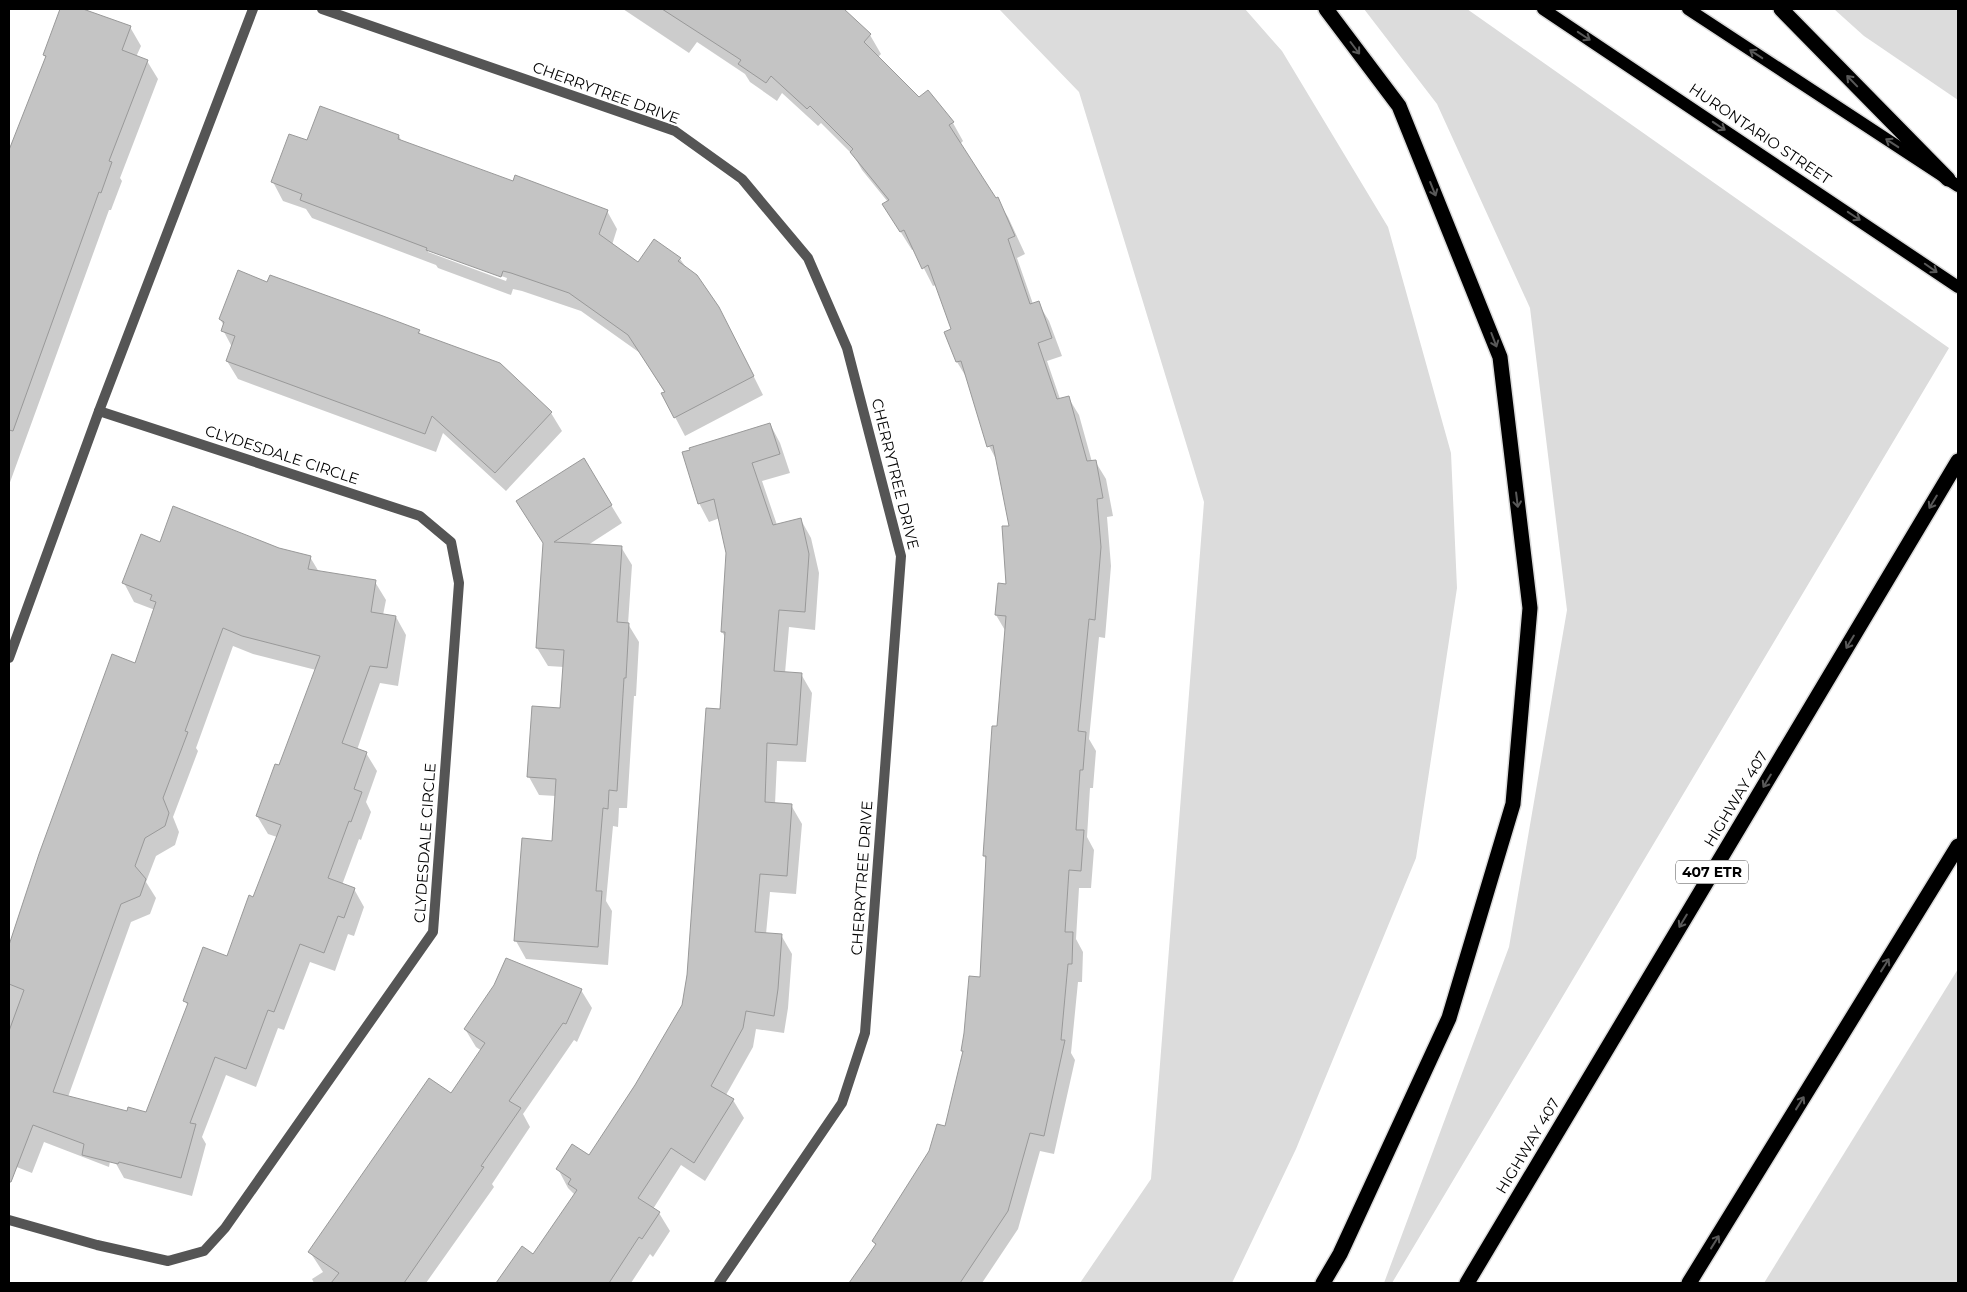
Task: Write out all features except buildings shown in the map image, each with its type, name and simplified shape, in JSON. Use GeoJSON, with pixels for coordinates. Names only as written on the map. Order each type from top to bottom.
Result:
{"type":"FeatureCollection","features":[{"type":"Feature","properties":{"kind":"highway"},"geometry":{"type":"LineString","coordinates":[[1323,1283],[1340,1254],[1449,1018],[1513,804],[1530,608],[1500,357],[1399,106],[1326,9]]}},
{"type":"Feature","properties":{"kind":"highway"},"geometry":{"type":"LineString","coordinates":[[1781,9],[1953,183]]}},
{"type":"Feature","properties":{"kind":"highway","name":"HIGHWAY 407"},"geometry":{"type":"LineString","coordinates":[[1467,1283],[1958,460]]}},
{"type":"Feature","properties":{"kind":"highway"},"geometry":{"type":"LineString","coordinates":[[1690,1283],[1958,846]]}},
{"type":"Feature","properties":{"kind":"main road","name":"HURONTARIO STREET"},"geometry":{"type":"LineString","coordinates":[[1543,9],[1958,287]]}},
{"type":"Feature","properties":{"kind":"main road"},"geometry":{"type":"LineString","coordinates":[[1688,9],[1953,183]]}},
{"type":"Feature","properties":{"kind":"street"},"geometry":{"type":"LineString","coordinates":[[9,658],[99,411],[253,9]]}},
{"type":"Feature","properties":{"kind":"street","name":"CHERRYTREE DRIVE"},"geometry":{"type":"LineString","coordinates":[[322,9],[674,131],[742,178],[808,258],[847,348],[901,556],[865,1033],[842,1104],[719,1283]]}},
{"type":"Feature","properties":{"kind":"street","name":"CLYDESDALE CIRCLE"},"geometry":{"type":"LineString","coordinates":[[9,1220],[97,1245],[168,1261],[204,1251],[225,1228],[433,932],[459,583],[452,542],[420,516],[99,411]]}},
{"type":"Feature","properties":{"kind":"shaded area"},"geometry":{"type":"Polygon","coordinates":[[[999,9],[1245,9],[1282,51],[1388,227],[1451,453],[1457,588],[1416,858],[1296,1149],[1232,1283],[1080,1283],[1151,1179],[1204,502],[1079,92],[999,9]]]}},
{"type":"Feature","properties":{"kind":"shaded area"},"geometry":{"type":"Polygon","coordinates":[[[1364,9],[1467,9],[1949,348],[1392,1283],[1384,1283],[1509,947],[1567,610],[1530,308],[1437,104],[1364,9]]]}},
{"type":"Feature","properties":{"kind":"shaded area"},"geometry":{"type":"Polygon","coordinates":[[[1834,9],[1958,9],[1958,100],[1864,36],[1834,9]]]}},
{"type":"Feature","properties":{"kind":"shaded area"},"geometry":{"type":"Polygon","coordinates":[[[1958,969],[1958,1283],[1764,1283],[1958,969]]]}}]}
